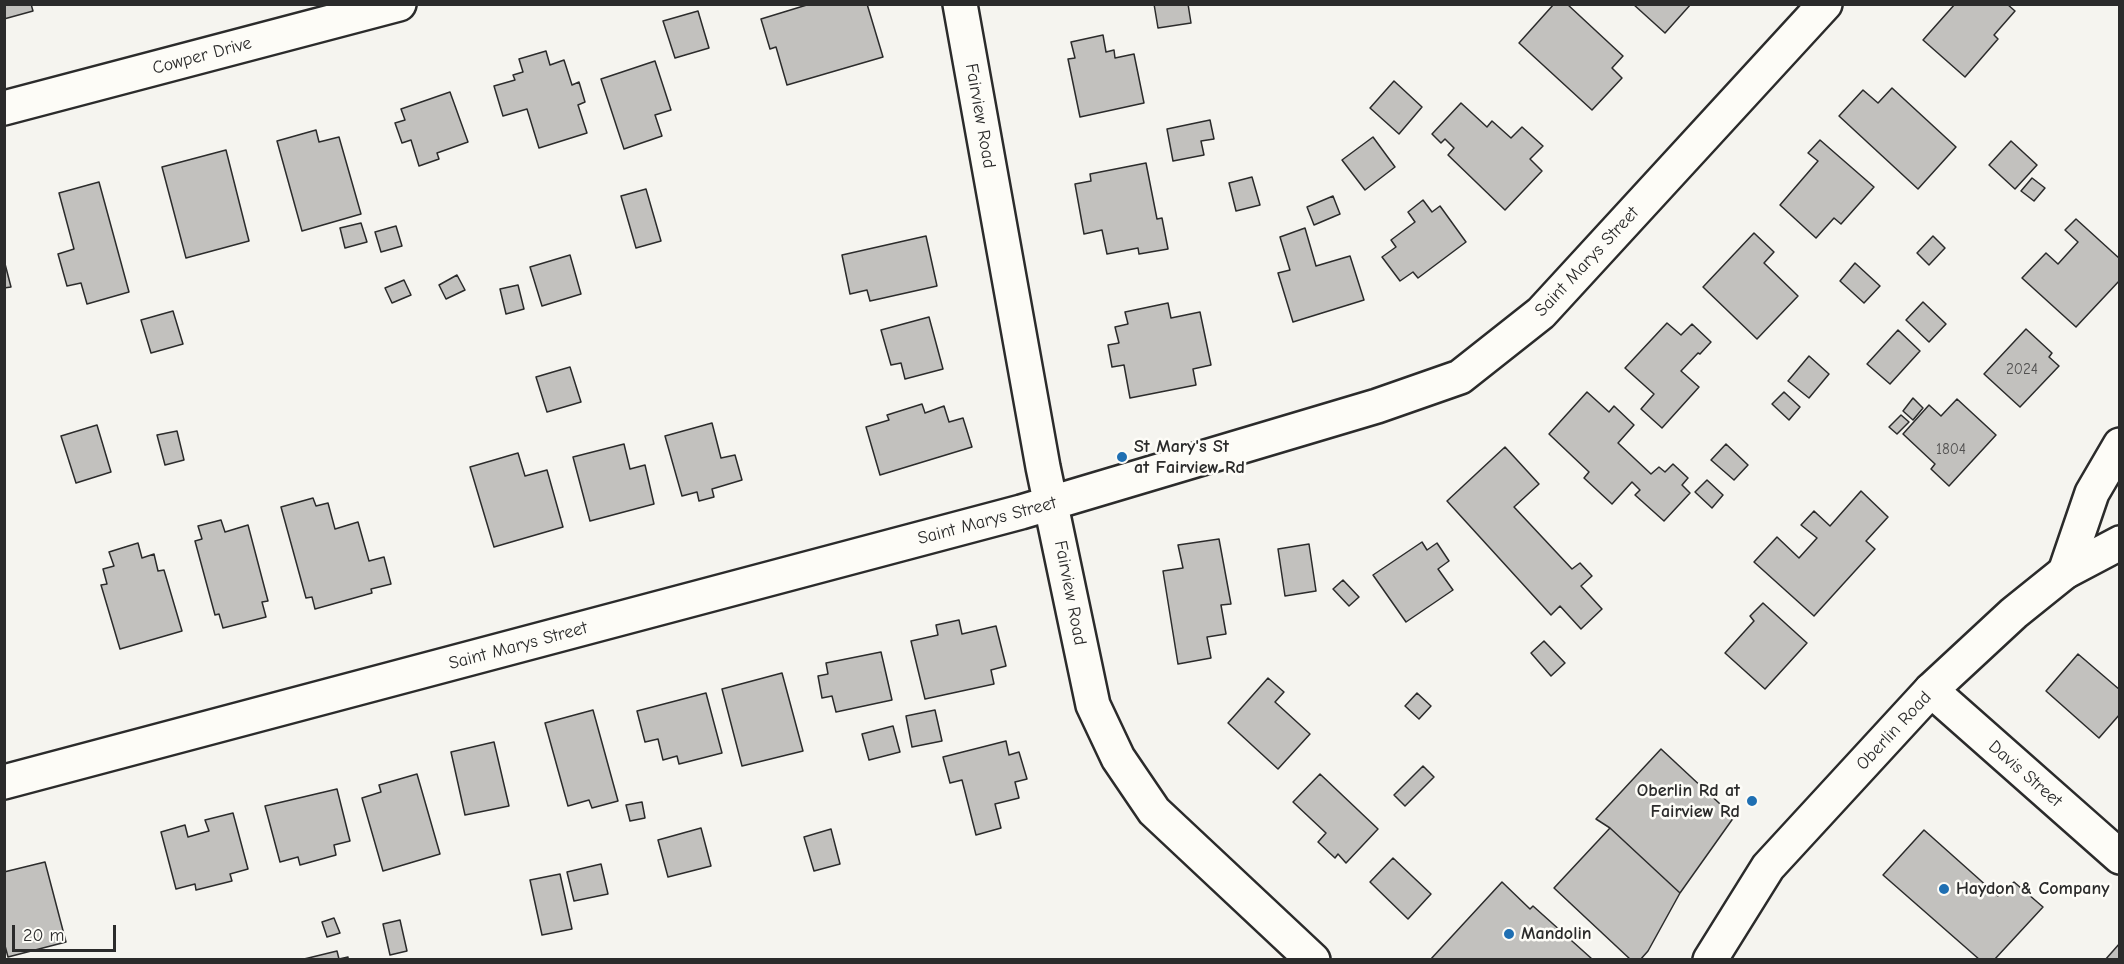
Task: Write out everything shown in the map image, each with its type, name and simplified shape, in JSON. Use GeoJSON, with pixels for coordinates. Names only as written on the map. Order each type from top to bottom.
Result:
{"type":"FeatureCollection","features":[{"type":"Feature","properties":{"kind":"main road","name":"Cowper Drive"},"geometry":{"type":"LineString","coordinates":[[4,108],[399,4]]}},
{"type":"Feature","properties":{"kind":"main road","name":"Fairview Road"},"geometry":{"type":"LineString","coordinates":[[960,4],[1043,467],[1093,705],[1118,758],[1154,811],[1313,960]]}},
{"type":"Feature","properties":{"kind":"main road","name":"Saint Marys Street"},"geometry":{"type":"LineString","coordinates":[[4,782],[1052,503],[1377,406],[1460,377],[1541,313],[1825,4]]}},
{"type":"Feature","properties":{"kind":"main road"},"geometry":{"type":"LineString","coordinates":[[2065,573],[2092,493],[2120,445]]}},
{"type":"Feature","properties":{"kind":"main road","name":"Oberlin Road"},"geometry":{"type":"LineString","coordinates":[[1710,960],[1768,867],[1931,690],[2014,613],[2065,573],[2120,543]]}},
{"type":"Feature","properties":{"kind":"main road","name":"Davis Street"},"geometry":{"type":"LineString","coordinates":[[1931,690],[2120,857]]}},
{"type":"Feature","properties":{"kind":"building"},"geometry":{"type":"Polygon","coordinates":[[[4,4],[31,4],[33,11],[4,19],[4,4]]]}},
{"type":"Feature","properties":{"kind":"building"},"geometry":{"type":"Polygon","coordinates":[[[810,4],[867,4],[883,57],[787,85],[776,47],[770,49],[761,19],[810,4]]]}},
{"type":"Feature","properties":{"kind":"building"},"geometry":{"type":"Polygon","coordinates":[[[1154,4],[1188,4],[1191,23],[1158,28],[1154,4]]]}},
{"type":"Feature","properties":{"kind":"building"},"geometry":{"type":"Polygon","coordinates":[[[1554,4],[1567,4],[1623,56],[1612,68],[1622,78],[1592,110],[1519,43],[1554,4]]]}},
{"type":"Feature","properties":{"kind":"building"},"geometry":{"type":"Polygon","coordinates":[[[1633,4],[1691,4],[1665,33],[1633,4]]]}},
{"type":"Feature","properties":{"kind":"building"},"geometry":{"type":"Polygon","coordinates":[[[1955,4],[2007,4],[2015,11],[1994,35],[1998,39],[1965,77],[1923,40],[1955,4]]]}},
{"type":"Feature","properties":{"kind":"building"},"geometry":{"type":"Polygon","coordinates":[[[698,11],[709,48],[675,58],[663,21],[698,11]]]}},
{"type":"Feature","properties":{"kind":"building"},"geometry":{"type":"Polygon","coordinates":[[[1103,35],[1106,52],[1114,50],[1115,58],[1134,54],[1144,103],[1080,117],[1068,59],[1075,58],[1071,42],[1103,35]]]}},
{"type":"Feature","properties":{"kind":"building"},"geometry":{"type":"Polygon","coordinates":[[[546,51],[550,65],[564,60],[572,85],[579,82],[585,102],[578,105],[587,133],[539,148],[527,109],[503,116],[494,86],[515,80],[513,75],[523,72],[519,59],[546,51]]]}},
{"type":"Feature","properties":{"kind":"building"},"geometry":{"type":"Polygon","coordinates":[[[655,61],[671,110],[655,115],[662,136],[624,149],[601,79],[655,61]]]}},
{"type":"Feature","properties":{"kind":"building"},"geometry":{"type":"Polygon","coordinates":[[[1394,81],[1422,107],[1399,134],[1370,108],[1394,81]]]}},
{"type":"Feature","properties":{"kind":"building"},"geometry":{"type":"Polygon","coordinates":[[[1892,88],[1956,147],[1918,189],[1839,116],[1863,90],[1878,103],[1892,88]]]}},
{"type":"Feature","properties":{"kind":"building"},"geometry":{"type":"Polygon","coordinates":[[[450,92],[468,142],[437,153],[439,159],[419,166],[411,140],[402,143],[395,123],[405,120],[401,109],[450,92]]]}},
{"type":"Feature","properties":{"kind":"building"},"geometry":{"type":"Polygon","coordinates":[[[1461,103],[1487,127],[1492,121],[1511,138],[1522,127],[1543,146],[1530,159],[1542,171],[1505,210],[1448,155],[1454,148],[1445,139],[1441,143],[1432,134],[1461,103]]]}},
{"type":"Feature","properties":{"kind":"building"},"geometry":{"type":"Polygon","coordinates":[[[1210,120],[1214,139],[1201,141],[1204,155],[1173,161],[1167,129],[1210,120]]]}},
{"type":"Feature","properties":{"kind":"building"},"geometry":{"type":"Polygon","coordinates":[[[316,130],[319,142],[339,137],[361,214],[302,231],[277,141],[316,130]]]}},
{"type":"Feature","properties":{"kind":"building"},"geometry":{"type":"Polygon","coordinates":[[[1373,137],[1395,167],[1365,190],[1342,160],[1373,137]]]}},
{"type":"Feature","properties":{"kind":"building"},"geometry":{"type":"Polygon","coordinates":[[[1820,140],[1874,187],[1841,224],[1834,218],[1816,238],[1780,205],[1818,161],[1808,153],[1820,140]]]}},
{"type":"Feature","properties":{"kind":"building"},"geometry":{"type":"Polygon","coordinates":[[[2011,141],[2037,165],[2015,189],[1989,165],[2011,141]]]}},
{"type":"Feature","properties":{"kind":"building"},"geometry":{"type":"Polygon","coordinates":[[[226,150],[249,241],[186,258],[162,167],[226,150]]]}},
{"type":"Feature","properties":{"kind":"building"},"geometry":{"type":"Polygon","coordinates":[[[1146,163],[1157,219],[1162,218],[1168,249],[1139,254],[1138,248],[1107,254],[1102,230],[1084,234],[1075,184],[1091,181],[1090,174],[1146,163]]]}},
{"type":"Feature","properties":{"kind":"building"},"geometry":{"type":"Polygon","coordinates":[[[1252,177],[1260,205],[1236,211],[1229,183],[1252,177]]]}},
{"type":"Feature","properties":{"kind":"building"},"geometry":{"type":"Polygon","coordinates":[[[2032,178],[2045,188],[2034,201],[2021,191],[2032,178]]]}},
{"type":"Feature","properties":{"kind":"building"},"geometry":{"type":"Polygon","coordinates":[[[99,182],[129,292],[87,304],[81,283],[67,286],[58,254],[74,249],[59,193],[99,182]]]}},
{"type":"Feature","properties":{"kind":"building"},"geometry":{"type":"Polygon","coordinates":[[[646,189],[661,241],[636,248],[621,196],[646,189]]]}},
{"type":"Feature","properties":{"kind":"building"},"geometry":{"type":"Polygon","coordinates":[[[1333,196],[1340,214],[1314,225],[1307,207],[1333,196]]]}},
{"type":"Feature","properties":{"kind":"building"},"geometry":{"type":"Polygon","coordinates":[[[1423,200],[1432,212],[1440,206],[1466,242],[1418,278],[1413,272],[1400,281],[1382,257],[1396,247],[1391,240],[1415,222],[1408,212],[1423,200]]]}},
{"type":"Feature","properties":{"kind":"building"},"geometry":{"type":"Polygon","coordinates":[[[2076,219],[2120,259],[2120,280],[2076,327],[2022,278],[2046,253],[2058,264],[2078,242],[2065,230],[2076,219]]]}},
{"type":"Feature","properties":{"kind":"building"},"geometry":{"type":"Polygon","coordinates":[[[361,223],[367,242],[345,248],[340,228],[361,223]]]}},
{"type":"Feature","properties":{"kind":"building"},"geometry":{"type":"Polygon","coordinates":[[[396,226],[402,246],[381,252],[375,232],[396,226]]]}},
{"type":"Feature","properties":{"kind":"building"},"geometry":{"type":"Polygon","coordinates":[[[1305,228],[1316,266],[1350,256],[1364,300],[1293,322],[1278,273],[1290,270],[1280,237],[1305,228]]]}},
{"type":"Feature","properties":{"kind":"building"},"geometry":{"type":"Polygon","coordinates":[[[1754,233],[1774,252],[1764,263],[1798,296],[1757,339],[1703,287],[1754,233]]]}},
{"type":"Feature","properties":{"kind":"building"},"geometry":{"type":"Polygon","coordinates":[[[926,236],[937,286],[870,301],[867,290],[850,294],[842,255],[926,236]]]}},
{"type":"Feature","properties":{"kind":"building"},"geometry":{"type":"Polygon","coordinates":[[[1933,236],[1945,248],[1929,265],[1917,253],[1933,236]]]}},
{"type":"Feature","properties":{"kind":"building"},"geometry":{"type":"Polygon","coordinates":[[[570,255],[581,294],[542,306],[530,267],[570,255]]]}},
{"type":"Feature","properties":{"kind":"building"},"geometry":{"type":"Polygon","coordinates":[[[4,260],[11,287],[4,288],[4,260]]]}},
{"type":"Feature","properties":{"kind":"building"},"geometry":{"type":"Polygon","coordinates":[[[1855,263],[1880,286],[1864,303],[1840,281],[1855,263]]]}},
{"type":"Feature","properties":{"kind":"building"},"geometry":{"type":"Polygon","coordinates":[[[457,275],[465,290],[446,299],[439,285],[457,275]]]}},
{"type":"Feature","properties":{"kind":"building"},"geometry":{"type":"Polygon","coordinates":[[[404,280],[411,295],[392,303],[385,288],[404,280]]]}},
{"type":"Feature","properties":{"kind":"building"},"geometry":{"type":"Polygon","coordinates":[[[518,285],[524,309],[506,314],[500,289],[518,285]]]}},
{"type":"Feature","properties":{"kind":"building"},"geometry":{"type":"Polygon","coordinates":[[[1923,302],[1946,324],[1929,342],[1906,320],[1923,302]]]}},
{"type":"Feature","properties":{"kind":"building"},"geometry":{"type":"Polygon","coordinates":[[[1168,303],[1171,318],[1200,312],[1211,365],[1193,369],[1196,385],[1130,398],[1124,365],[1112,367],[1108,345],[1119,343],[1115,327],[1128,324],[1125,312],[1168,303]]]}},
{"type":"Feature","properties":{"kind":"building"},"geometry":{"type":"Polygon","coordinates":[[[173,311],[183,344],[151,353],[141,320],[173,311]]]}},
{"type":"Feature","properties":{"kind":"building"},"geometry":{"type":"Polygon","coordinates":[[[929,317],[943,369],[905,379],[901,363],[891,365],[881,330],[929,317]]]}},
{"type":"Feature","properties":{"kind":"building"},"geometry":{"type":"Polygon","coordinates":[[[1667,323],[1681,335],[1692,324],[1711,342],[1681,371],[1699,387],[1662,428],[1641,409],[1654,394],[1625,368],[1667,323]]]}},
{"type":"Feature","properties":{"kind":"building"},"geometry":{"type":"Polygon","coordinates":[[[2026,329],[2052,353],[2049,357],[2059,366],[2020,407],[1984,374],[2026,329]]]}},
{"type":"Feature","properties":{"kind":"building"},"geometry":{"type":"Polygon","coordinates":[[[1898,330],[1920,351],[1890,384],[1867,364],[1898,330]]]}},
{"type":"Feature","properties":{"kind":"building"},"geometry":{"type":"Polygon","coordinates":[[[1809,356],[1829,374],[1809,398],[1788,381],[1809,356]]]}},
{"type":"Feature","properties":{"kind":"building"},"geometry":{"type":"Polygon","coordinates":[[[570,367],[581,402],[547,412],[536,377],[570,367]]]}},
{"type":"Feature","properties":{"kind":"building"},"geometry":{"type":"Polygon","coordinates":[[[1587,392],[1609,412],[1614,406],[1634,425],[1618,443],[1651,474],[1659,467],[1665,472],[1673,464],[1688,478],[1682,485],[1690,493],[1664,521],[1635,495],[1640,490],[1632,482],[1612,504],[1584,478],[1589,472],[1549,434],[1587,392]]]}},
{"type":"Feature","properties":{"kind":"building"},"geometry":{"type":"Polygon","coordinates":[[[1784,392],[1800,407],[1789,420],[1772,404],[1784,392]]]}},
{"type":"Feature","properties":{"kind":"building"},"geometry":{"type":"Polygon","coordinates":[[[1913,398],[1923,408],[1913,420],[1903,411],[1913,398]]]}},
{"type":"Feature","properties":{"kind":"building"},"geometry":{"type":"Polygon","coordinates":[[[1957,399],[1996,435],[1949,486],[1931,469],[1935,464],[1903,434],[1929,405],[1941,416],[1957,399]]]}},
{"type":"Feature","properties":{"kind":"building"},"geometry":{"type":"Polygon","coordinates":[[[922,404],[925,413],[944,406],[949,422],[963,418],[972,447],[880,475],[866,427],[889,420],[887,415],[922,404]]]}},
{"type":"Feature","properties":{"kind":"building"},"geometry":{"type":"Polygon","coordinates":[[[1901,415],[1909,422],[1897,434],[1889,427],[1901,415]]]}},
{"type":"Feature","properties":{"kind":"building"},"geometry":{"type":"Polygon","coordinates":[[[712,423],[721,458],[735,455],[742,480],[712,489],[714,497],[699,501],[697,492],[682,496],[665,436],[712,423]]]}},
{"type":"Feature","properties":{"kind":"building"},"geometry":{"type":"Polygon","coordinates":[[[97,425],[111,472],[76,483],[61,436],[97,425]]]}},
{"type":"Feature","properties":{"kind":"building"},"geometry":{"type":"Polygon","coordinates":[[[177,431],[184,460],[165,465],[157,435],[177,431]]]}},
{"type":"Feature","properties":{"kind":"building"},"geometry":{"type":"Polygon","coordinates":[[[624,444],[630,469],[645,465],[654,504],[590,521],[573,457],[624,444]]]}},
{"type":"Feature","properties":{"kind":"building"},"geometry":{"type":"Polygon","coordinates":[[[1726,444],[1748,465],[1734,480],[1711,460],[1726,444]]]}},
{"type":"Feature","properties":{"kind":"building"},"geometry":{"type":"Polygon","coordinates":[[[1505,447],[1539,484],[1514,507],[1572,569],[1580,563],[1592,576],[1581,586],[1602,609],[1581,629],[1560,606],[1551,615],[1447,501],[1505,447]]]}},
{"type":"Feature","properties":{"kind":"building"},"geometry":{"type":"Polygon","coordinates":[[[518,453],[525,476],[547,470],[563,527],[494,547],[470,467],[518,453]]]}},
{"type":"Feature","properties":{"kind":"building"},"geometry":{"type":"Polygon","coordinates":[[[1707,480],[1723,495],[1712,508],[1695,492],[1707,480]]]}},
{"type":"Feature","properties":{"kind":"building"},"geometry":{"type":"Polygon","coordinates":[[[1861,491],[1888,517],[1866,541],[1875,549],[1814,616],[1754,562],[1777,537],[1799,558],[1817,538],[1801,525],[1814,511],[1830,526],[1861,491]]]}},
{"type":"Feature","properties":{"kind":"building"},"geometry":{"type":"Polygon","coordinates":[[[313,498],[316,506],[328,503],[335,529],[358,522],[369,561],[384,557],[391,584],[371,589],[372,593],[315,609],[312,597],[306,598],[281,507],[313,498]]]}},
{"type":"Feature","properties":{"kind":"building"},"geometry":{"type":"Polygon","coordinates":[[[221,520],[225,532],[248,525],[268,601],[262,602],[266,617],[223,628],[219,614],[215,615],[195,541],[202,539],[198,526],[221,520]]]}},
{"type":"Feature","properties":{"kind":"building"},"geometry":{"type":"Polygon","coordinates":[[[1219,539],[1231,604],[1221,605],[1226,634],[1207,637],[1211,658],[1178,664],[1163,571],[1183,568],[1178,545],[1219,539]]]}},
{"type":"Feature","properties":{"kind":"building"},"geometry":{"type":"Polygon","coordinates":[[[1422,542],[1427,550],[1437,543],[1449,561],[1438,569],[1453,590],[1406,622],[1373,575],[1422,542]]]}},
{"type":"Feature","properties":{"kind":"building"},"geometry":{"type":"Polygon","coordinates":[[[138,543],[142,558],[154,554],[158,571],[164,570],[182,631],[120,649],[101,585],[107,584],[103,569],[114,566],[109,552],[138,543]]]}},
{"type":"Feature","properties":{"kind":"building"},"geometry":{"type":"Polygon","coordinates":[[[1309,544],[1316,591],[1285,596],[1278,549],[1309,544]]]}},
{"type":"Feature","properties":{"kind":"building"},"geometry":{"type":"Polygon","coordinates":[[[1343,580],[1359,597],[1349,606],[1333,589],[1343,580]]]}},
{"type":"Feature","properties":{"kind":"building"},"geometry":{"type":"Polygon","coordinates":[[[1763,603],[1807,643],[1765,689],[1725,653],[1754,621],[1750,616],[1763,603]]]}},
{"type":"Feature","properties":{"kind":"building"},"geometry":{"type":"Polygon","coordinates":[[[959,620],[962,634],[996,626],[1006,666],[991,670],[994,684],[925,699],[911,641],[938,635],[936,625],[959,620]]]}},
{"type":"Feature","properties":{"kind":"building"},"geometry":{"type":"Polygon","coordinates":[[[1544,641],[1565,663],[1551,676],[1531,653],[1544,641]]]}},
{"type":"Feature","properties":{"kind":"building"},"geometry":{"type":"Polygon","coordinates":[[[881,652],[892,700],[836,712],[832,696],[822,698],[818,676],[828,674],[826,663],[881,652]]]}},
{"type":"Feature","properties":{"kind":"building"},"geometry":{"type":"Polygon","coordinates":[[[2078,654],[2120,690],[2120,714],[2099,738],[2046,691],[2078,654]]]}},
{"type":"Feature","properties":{"kind":"building"},"geometry":{"type":"Polygon","coordinates":[[[782,673],[803,751],[742,766],[722,689],[782,673]]]}},
{"type":"Feature","properties":{"kind":"building"},"geometry":{"type":"Polygon","coordinates":[[[1268,678],[1284,692],[1275,702],[1310,734],[1278,769],[1228,723],[1268,678]]]}},
{"type":"Feature","properties":{"kind":"building"},"geometry":{"type":"Polygon","coordinates":[[[706,693],[722,753],[679,764],[677,756],[663,760],[658,739],[645,742],[637,711],[706,693]]]}},
{"type":"Feature","properties":{"kind":"building"},"geometry":{"type":"Polygon","coordinates":[[[1417,693],[1431,706],[1419,719],[1405,706],[1417,693]]]}},
{"type":"Feature","properties":{"kind":"building"},"geometry":{"type":"Polygon","coordinates":[[[593,710],[618,801],[592,808],[589,800],[568,806],[545,723],[593,710]]]}},
{"type":"Feature","properties":{"kind":"building"},"geometry":{"type":"Polygon","coordinates":[[[935,710],[942,741],[912,747],[906,716],[935,710]]]}},
{"type":"Feature","properties":{"kind":"building"},"geometry":{"type":"Polygon","coordinates":[[[893,726],[900,752],[869,760],[862,734],[893,726]]]}},
{"type":"Feature","properties":{"kind":"building"},"geometry":{"type":"Polygon","coordinates":[[[1006,741],[1009,755],[1019,752],[1027,779],[1015,782],[1019,798],[995,804],[1001,828],[976,835],[962,780],[950,783],[943,757],[1006,741]]]}},
{"type":"Feature","properties":{"kind":"building"},"geometry":{"type":"Polygon","coordinates":[[[494,742],[509,806],[465,815],[451,752],[494,742]]]}},
{"type":"Feature","properties":{"kind":"building"},"geometry":{"type":"Polygon","coordinates":[[[1661,749],[1734,817],[1680,893],[1610,828],[1596,819],[1661,749]]]}},
{"type":"Feature","properties":{"kind":"building"},"geometry":{"type":"Polygon","coordinates":[[[1423,766],[1434,777],[1405,806],[1394,795],[1423,766]]]}},
{"type":"Feature","properties":{"kind":"building"},"geometry":{"type":"Polygon","coordinates":[[[417,774],[440,854],[383,871],[362,798],[381,792],[379,785],[417,774]]]}},
{"type":"Feature","properties":{"kind":"building"},"geometry":{"type":"Polygon","coordinates":[[[1320,774],[1378,829],[1346,863],[1338,854],[1335,858],[1318,842],[1326,833],[1293,802],[1320,774]]]}},
{"type":"Feature","properties":{"kind":"building"},"geometry":{"type":"Polygon","coordinates":[[[337,789],[350,841],[334,845],[336,855],[300,865],[298,857],[280,862],[265,806],[337,789]]]}},
{"type":"Feature","properties":{"kind":"building"},"geometry":{"type":"Polygon","coordinates":[[[642,802],[645,818],[630,821],[626,805],[642,802]]]}},
{"type":"Feature","properties":{"kind":"building"},"geometry":{"type":"Polygon","coordinates":[[[233,813],[248,869],[230,874],[232,881],[196,890],[195,884],[176,889],[161,832],[185,825],[188,837],[209,831],[205,820],[233,813]]]}},
{"type":"Feature","properties":{"kind":"building"},"geometry":{"type":"Polygon","coordinates":[[[701,828],[711,866],[668,877],[658,840],[701,828]]]}},
{"type":"Feature","properties":{"kind":"building"},"geometry":{"type":"Polygon","coordinates":[[[1610,828],[1680,893],[1648,951],[1640,960],[1631,960],[1554,888],[1610,828]]]}},
{"type":"Feature","properties":{"kind":"building"},"geometry":{"type":"Polygon","coordinates":[[[831,829],[840,864],[814,871],[804,837],[831,829]]]}},
{"type":"Feature","properties":{"kind":"building","name":"Haydon & Company"},"geometry":{"type":"Polygon","coordinates":[[[1924,830],[1998,896],[2014,882],[2043,907],[1994,960],[1980,960],[1883,875],[1924,830]]]}},
{"type":"Feature","properties":{"kind":"building"},"geometry":{"type":"Polygon","coordinates":[[[1393,858],[1431,894],[1408,919],[1370,882],[1393,858]]]}},
{"type":"Feature","properties":{"kind":"building"},"geometry":{"type":"Polygon","coordinates":[[[45,862],[66,942],[8,957],[4,942],[4,872],[45,862]]]}},
{"type":"Feature","properties":{"kind":"building"},"geometry":{"type":"Polygon","coordinates":[[[601,864],[608,894],[574,901],[567,872],[601,864]]]}},
{"type":"Feature","properties":{"kind":"building"},"geometry":{"type":"Polygon","coordinates":[[[560,874],[572,929],[542,935],[530,880],[560,874]]]}},
{"type":"Feature","properties":{"kind":"building","name":"Mandolin"},"geometry":{"type":"Polygon","coordinates":[[[1502,882],[1530,909],[1533,906],[1592,959],[1430,960],[1502,882]]]}},
{"type":"Feature","properties":{"kind":"building"},"geometry":{"type":"Polygon","coordinates":[[[334,918],[340,933],[327,937],[322,922],[334,918]]]}},
{"type":"Feature","properties":{"kind":"building"},"geometry":{"type":"Polygon","coordinates":[[[400,920],[407,951],[390,955],[383,924],[400,920]]]}},
{"type":"Feature","properties":{"kind":"building"},"geometry":{"type":"Polygon","coordinates":[[[2120,943],[2120,960],[2105,960],[2120,943]]]}},
{"type":"Feature","properties":{"kind":"building"},"geometry":{"type":"Polygon","coordinates":[[[337,951],[339,959],[348,957],[348,960],[300,960],[337,951]]]}},
{"type":"Feature","properties":{"kind":"place","name":"St Mary's St at Fairview Rd"},"geometry":{"type":"Point","coordinates":[1122,457]}},
{"type":"Feature","properties":{"kind":"place","name":"Oberlin Rd at Fairview Rd"},"geometry":{"type":"Point","coordinates":[1752,801]}},
{"type":"Feature","properties":{"kind":"place","name":"Haydon & Company"},"geometry":{"type":"Point","coordinates":[1944,889]}},
{"type":"Feature","properties":{"kind":"place","name":"Mandolin"},"geometry":{"type":"Point","coordinates":[1509,934]}}]}
